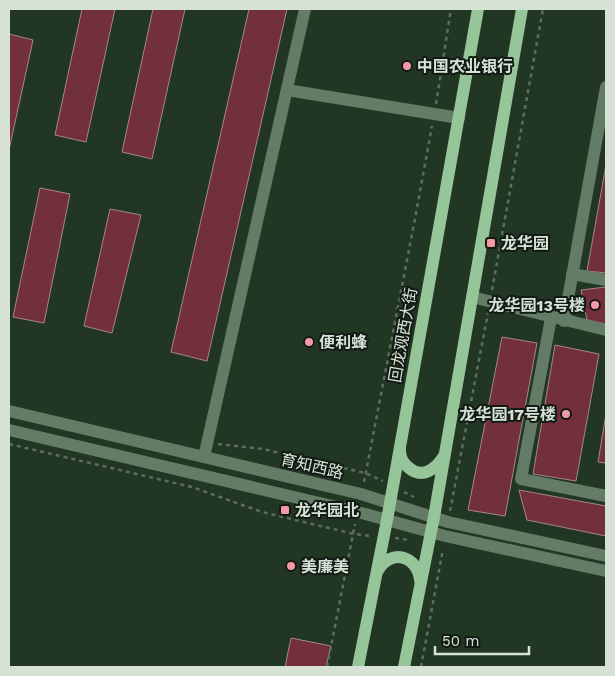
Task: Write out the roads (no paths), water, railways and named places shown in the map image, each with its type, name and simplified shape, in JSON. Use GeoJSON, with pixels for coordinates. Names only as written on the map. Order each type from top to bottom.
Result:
{"type":"FeatureCollection","features":[{"type":"Feature","properties":{"kind":"main road","name":"回龙观西大街"},"geometry":{"type":"LineString","coordinates":[[358,667],[387,520],[478,9]]}},
{"type":"Feature","properties":{"kind":"main road"},"geometry":{"type":"LineString","coordinates":[[404,667],[434,517],[522,9]]}},
{"type":"Feature","properties":{"kind":"main road"},"geometry":{"type":"LineString","coordinates":[[400,442],[400,454],[403,462],[410,469],[418,473],[427,472],[436,467],[446,450]]}},
{"type":"Feature","properties":{"kind":"main road"},"geometry":{"type":"LineString","coordinates":[[375,582],[382,563],[390,558],[399,557],[411,563],[418,570],[420,580],[419,593]]}},
{"type":"Feature","properties":{"kind":"street"},"geometry":{"type":"LineString","coordinates":[[204,457],[305,9]]}},
{"type":"Feature","properties":{"kind":"street"},"geometry":{"type":"LineString","coordinates":[[564,321],[604,112],[606,87]]}},
{"type":"Feature","properties":{"kind":"street"},"geometry":{"type":"LineString","coordinates":[[287,90],[459,118]]}},
{"type":"Feature","properties":{"kind":"street"},"geometry":{"type":"LineString","coordinates":[[572,274],[606,280]]}},
{"type":"Feature","properties":{"kind":"street"},"geometry":{"type":"LineString","coordinates":[[472,298],[606,330]]}},
{"type":"Feature","properties":{"kind":"street"},"geometry":{"type":"LineString","coordinates":[[551,318],[520,479],[606,496]]}},
{"type":"Feature","properties":{"kind":"street","name":"育知西路"},"geometry":{"type":"LineString","coordinates":[[9,411],[361,494],[448,522],[606,556]]}},
{"type":"Feature","properties":{"kind":"street"},"geometry":{"type":"LineString","coordinates":[[9,430],[358,512],[431,532],[606,572]]}},
{"type":"Feature","properties":{"kind":"place","name":"中国农业银行"},"geometry":{"type":"Point","coordinates":[407,66]}},
{"type":"Feature","properties":{"kind":"place","name":"龙华园"},"geometry":{"type":"Point","coordinates":[491,243]}},
{"type":"Feature","properties":{"kind":"place","name":"龙华园13号楼"},"geometry":{"type":"Point","coordinates":[595,305]}},
{"type":"Feature","properties":{"kind":"place","name":"便利蜂"},"geometry":{"type":"Point","coordinates":[309,342]}},
{"type":"Feature","properties":{"kind":"place","name":"龙华园17号楼"},"geometry":{"type":"Point","coordinates":[566,414]}},
{"type":"Feature","properties":{"kind":"place","name":"龙华园北"},"geometry":{"type":"Point","coordinates":[285,510]}},
{"type":"Feature","properties":{"kind":"place","name":"美廉美"},"geometry":{"type":"Point","coordinates":[291,566]}}]}
